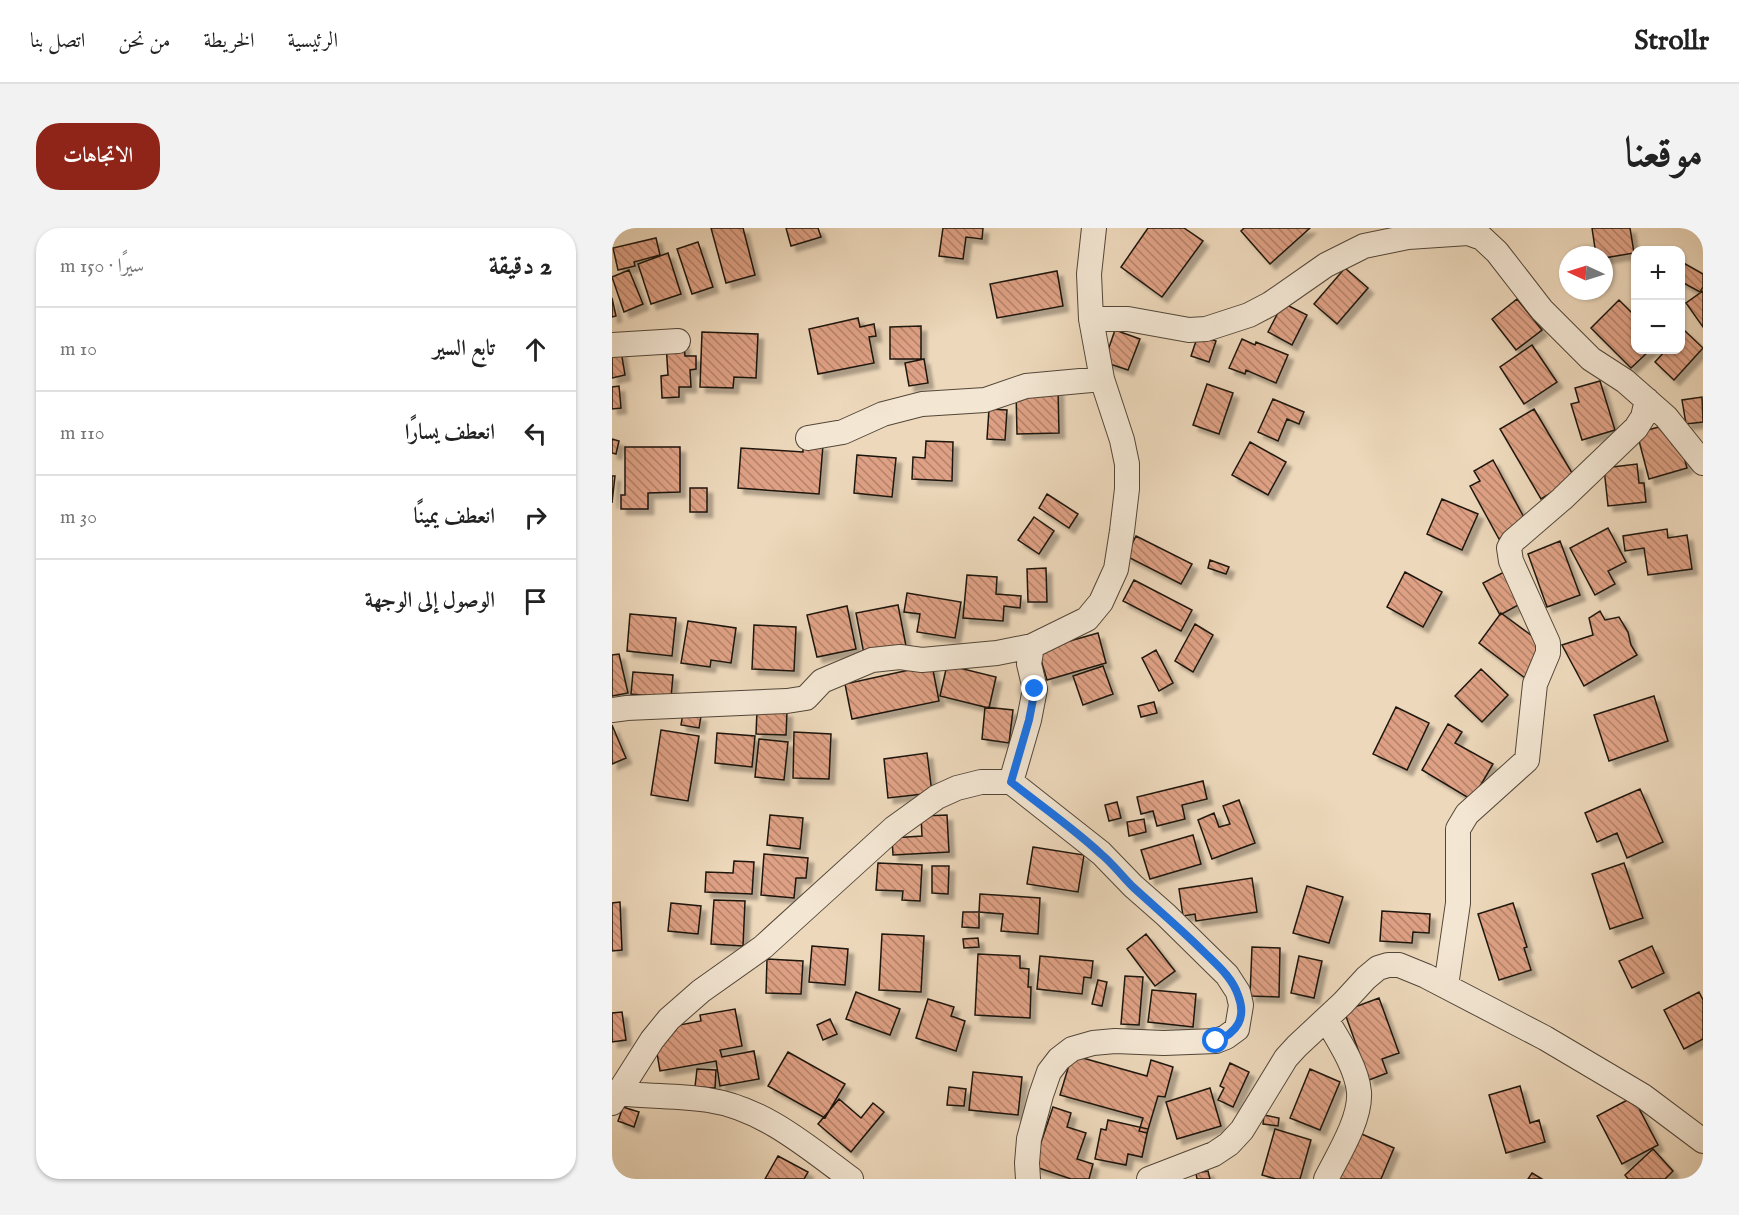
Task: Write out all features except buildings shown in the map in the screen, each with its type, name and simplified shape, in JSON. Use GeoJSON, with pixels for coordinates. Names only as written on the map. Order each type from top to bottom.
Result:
{"type":"FeatureCollection","features":[{"type":"Feature","properties":{"kind":"street"},"geometry":{"type":"LineString","coordinates":[[612,710],[787,701],[806,698],[822,681],[872,660],[900,657],[922,660],[1032,646],[1087,618],[1101,602],[1116,569],[1127,489],[1127,464],[1122,440],[1102,379],[1091,319],[1089,274],[1094,228]]}},
{"type":"Feature","properties":{"kind":"street"},"geometry":{"type":"LineString","coordinates":[[1091,319],[1128,319],[1189,330],[1206,329],[1249,315],[1270,304],[1326,265],[1364,246],[1408,237],[1468,233],[1482,238],[1497,252],[1542,310],[1591,359],[1625,381],[1666,417],[1703,463]]}},
{"type":"Feature","properties":{"kind":"street"},"geometry":{"type":"LineString","coordinates":[[612,345],[678,341]]}},
{"type":"Feature","properties":{"kind":"street"},"geometry":{"type":"LineString","coordinates":[[808,438],[843,432],[883,414],[922,404],[985,400],[1026,386],[1102,379]]}},
{"type":"Feature","properties":{"kind":"street"},"geometry":{"type":"LineString","coordinates":[[1446,986],[1458,903],[1458,829],[1467,814],[1527,760],[1535,684],[1548,653],[1548,643],[1511,561],[1509,548],[1513,541],[1562,499],[1636,428],[1643,417],[1647,399]]}},
{"type":"Feature","properties":{"kind":"street"},"geometry":{"type":"LineString","coordinates":[[1011,782],[1035,689],[1029,664],[1032,646]]}},
{"type":"Feature","properties":{"kind":"street"},"geometry":{"type":"LineString","coordinates":[[614,1096],[669,1019],[701,991],[762,947],[894,828],[937,797],[957,788],[981,782],[1011,782],[1101,854],[1166,915],[1227,975],[1238,992],[1241,1005],[1237,1029],[1216,1041],[1092,1043],[1072,1049],[1059,1059],[1049,1071],[1029,1139],[1028,1179]]}},
{"type":"Feature","properties":{"kind":"street"},"geometry":{"type":"LineString","coordinates":[[1149,1179],[1214,1154],[1229,1144],[1242,1130],[1286,1058],[1366,978],[1378,968],[1388,965],[1399,965],[1446,986],[1545,1038],[1643,1096],[1703,1141]]}},
{"type":"Feature","properties":{"kind":"street"},"geometry":{"type":"LineString","coordinates":[[1326,1019],[1357,1079],[1359,1092],[1359,1105],[1354,1121],[1326,1179]]}},
{"type":"Feature","properties":{"kind":"street"},"geometry":{"type":"LineString","coordinates":[[614,1096],[684,1097],[734,1105],[780,1129],[851,1179]]}},
{"type":"Feature","properties":{"kind":"route"},"geometry":{"type":"LineString","coordinates":[[1035,689],[1018,763],[1011,782],[1101,854],[1227,975],[1238,992],[1241,1005],[1240,1018],[1237,1029],[1216,1041]]}}]}
